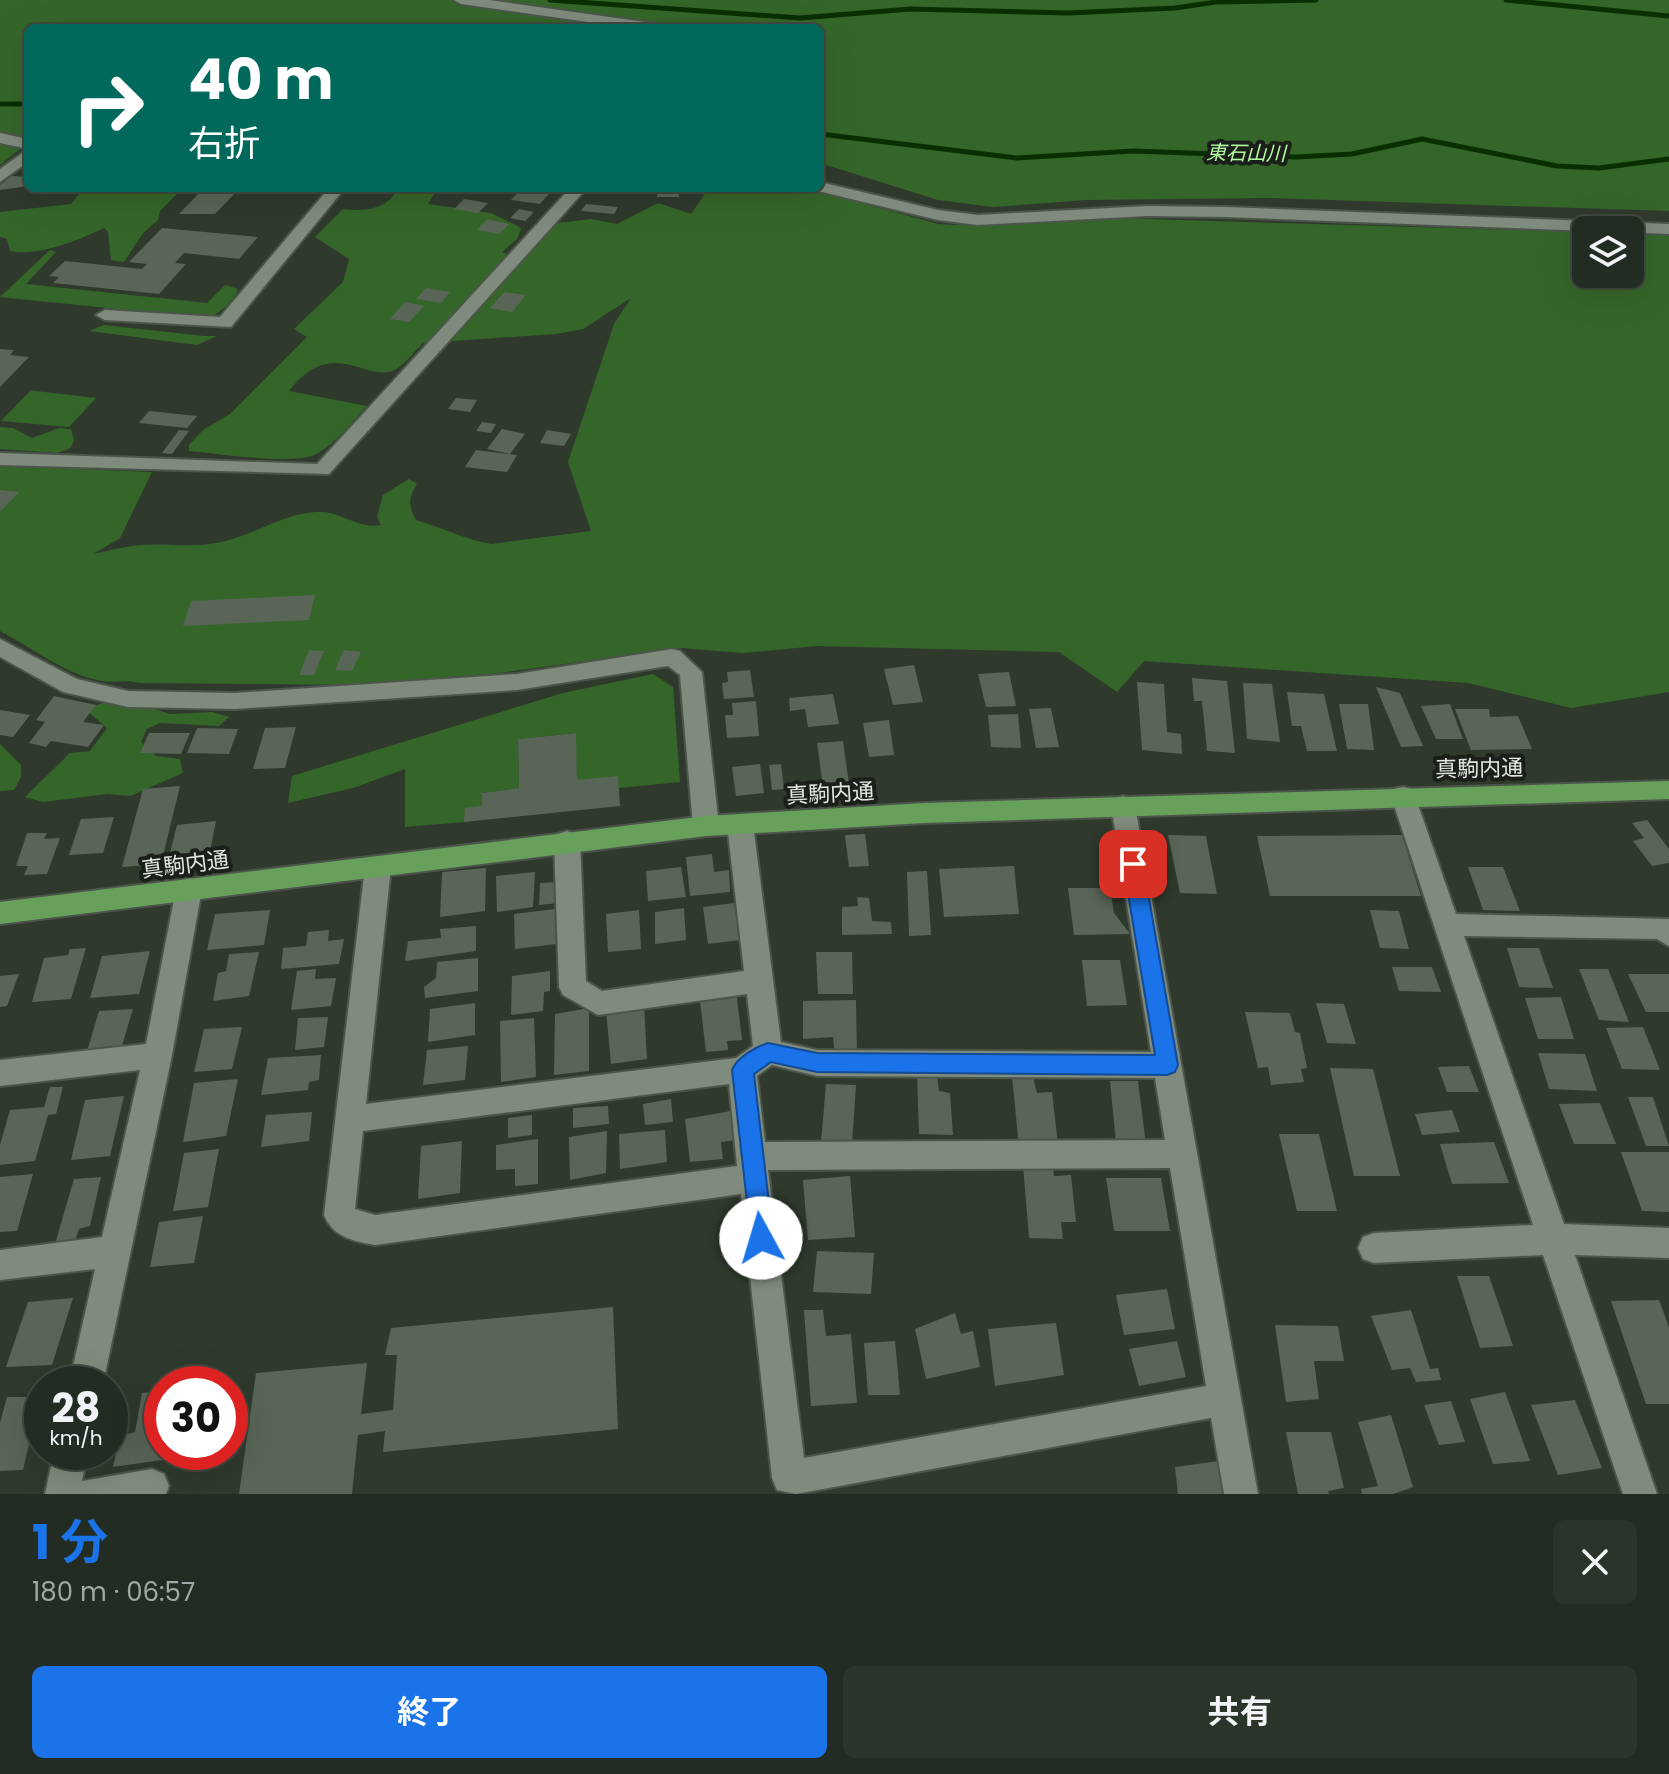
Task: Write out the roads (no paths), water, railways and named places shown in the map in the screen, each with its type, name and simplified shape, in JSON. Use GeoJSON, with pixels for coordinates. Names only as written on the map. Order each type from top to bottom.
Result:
{"type":"FeatureCollection","features":[{"type":"Feature","properties":{"kind":"highway","name":"真駒内通"},"geometry":{"type":"LineString","coordinates":[[0,913],[706,826],[1123,806],[1669,790]]}},
{"type":"Feature","properties":{"kind":"street"},"geometry":{"type":"LineString","coordinates":[[461,0],[631,24]]}},
{"type":"Feature","properties":{"kind":"street"},"geometry":{"type":"LineString","coordinates":[[0,138],[24,143]]}},
{"type":"Feature","properties":{"kind":"street"},"geometry":{"type":"LineString","coordinates":[[0,177],[24,157]]}},
{"type":"Feature","properties":{"kind":"street"},"geometry":{"type":"LineString","coordinates":[[824,188],[938,215],[978,220],[1147,211],[1227,212],[1669,229]]}},
{"type":"Feature","properties":{"kind":"street"},"geometry":{"type":"LineString","coordinates":[[105,315],[225,323],[334,192]]}},
{"type":"Feature","properties":{"kind":"street"},"geometry":{"type":"LineString","coordinates":[[0,459],[322,470],[575,192]]}},
{"type":"Feature","properties":{"kind":"street"},"geometry":{"type":"LineString","coordinates":[[0,647],[71,686],[128,699],[235,701],[517,682],[672,657],[691,672],[706,826]]}},
{"type":"Feature","properties":{"kind":"street"},"geometry":{"type":"LineString","coordinates":[[1403,796],[1640,1494]]}},
{"type":"Feature","properties":{"kind":"street"},"geometry":{"type":"LineString","coordinates":[[1123,806],[1241,1494]]}},
{"type":"Feature","properties":{"kind":"street"},"geometry":{"type":"LineString","coordinates":[[740,824],[768,1052]]}},
{"type":"Feature","properties":{"kind":"street"},"geometry":{"type":"LineString","coordinates":[[567,841],[573,987],[598,1003],[760,980]]}},
{"type":"Feature","properties":{"kind":"street"},"geometry":{"type":"LineString","coordinates":[[378,867],[339,1215],[353,1226],[375,1230],[753,1167],[1182,1154]]}},
{"type":"Feature","properties":{"kind":"street"},"geometry":{"type":"LineString","coordinates":[[90,1366],[158,1055],[189,889]]}},
{"type":"Feature","properties":{"kind":"street"},"geometry":{"type":"LineString","coordinates":[[1449,925],[1664,928],[1669,935]]}},
{"type":"Feature","properties":{"kind":"street"},"geometry":{"type":"LineString","coordinates":[[351,1119],[742,1070],[768,1052],[817,1063],[1167,1065]]}},
{"type":"Feature","properties":{"kind":"street"},"geometry":{"type":"LineString","coordinates":[[0,1073],[158,1055]]}},
{"type":"Feature","properties":{"kind":"street"},"geometry":{"type":"LineString","coordinates":[[742,1070],[789,1478],[1224,1399]]}},
{"type":"Feature","properties":{"kind":"street"},"geometry":{"type":"LineString","coordinates":[[1374,1248],[1553,1239],[1669,1243]]}},
{"type":"Feature","properties":{"kind":"street"},"geometry":{"type":"LineString","coordinates":[[0,1265],[116,1251]]}},
{"type":"Feature","properties":{"kind":"street"},"geometry":{"type":"LineString","coordinates":[[62,1494],[67,1470]]}},
{"type":"Feature","properties":{"kind":"street"},"geometry":{"type":"LineString","coordinates":[[94,1494],[152,1486]]}},
{"type":"Feature","properties":{"kind":"waterway"},"geometry":{"type":"LineString","coordinates":[[550,0],[800,18],[910,9],[1069,13],[1175,8],[1216,2],[1316,0]]}},
{"type":"Feature","properties":{"kind":"waterway"},"geometry":{"type":"LineString","coordinates":[[1506,0],[1669,16]]}},
{"type":"Feature","properties":{"kind":"waterway","name":"東石山川"},"geometry":{"type":"LineString","coordinates":[[0,104],[24,104]]}},
{"type":"Feature","properties":{"kind":"waterway","name":"東石山川"},"geometry":{"type":"LineString","coordinates":[[824,134],[1017,158],[1133,151],[1296,157],[1352,154],[1422,139],[1557,166],[1599,168],[1669,159]]}}]}
